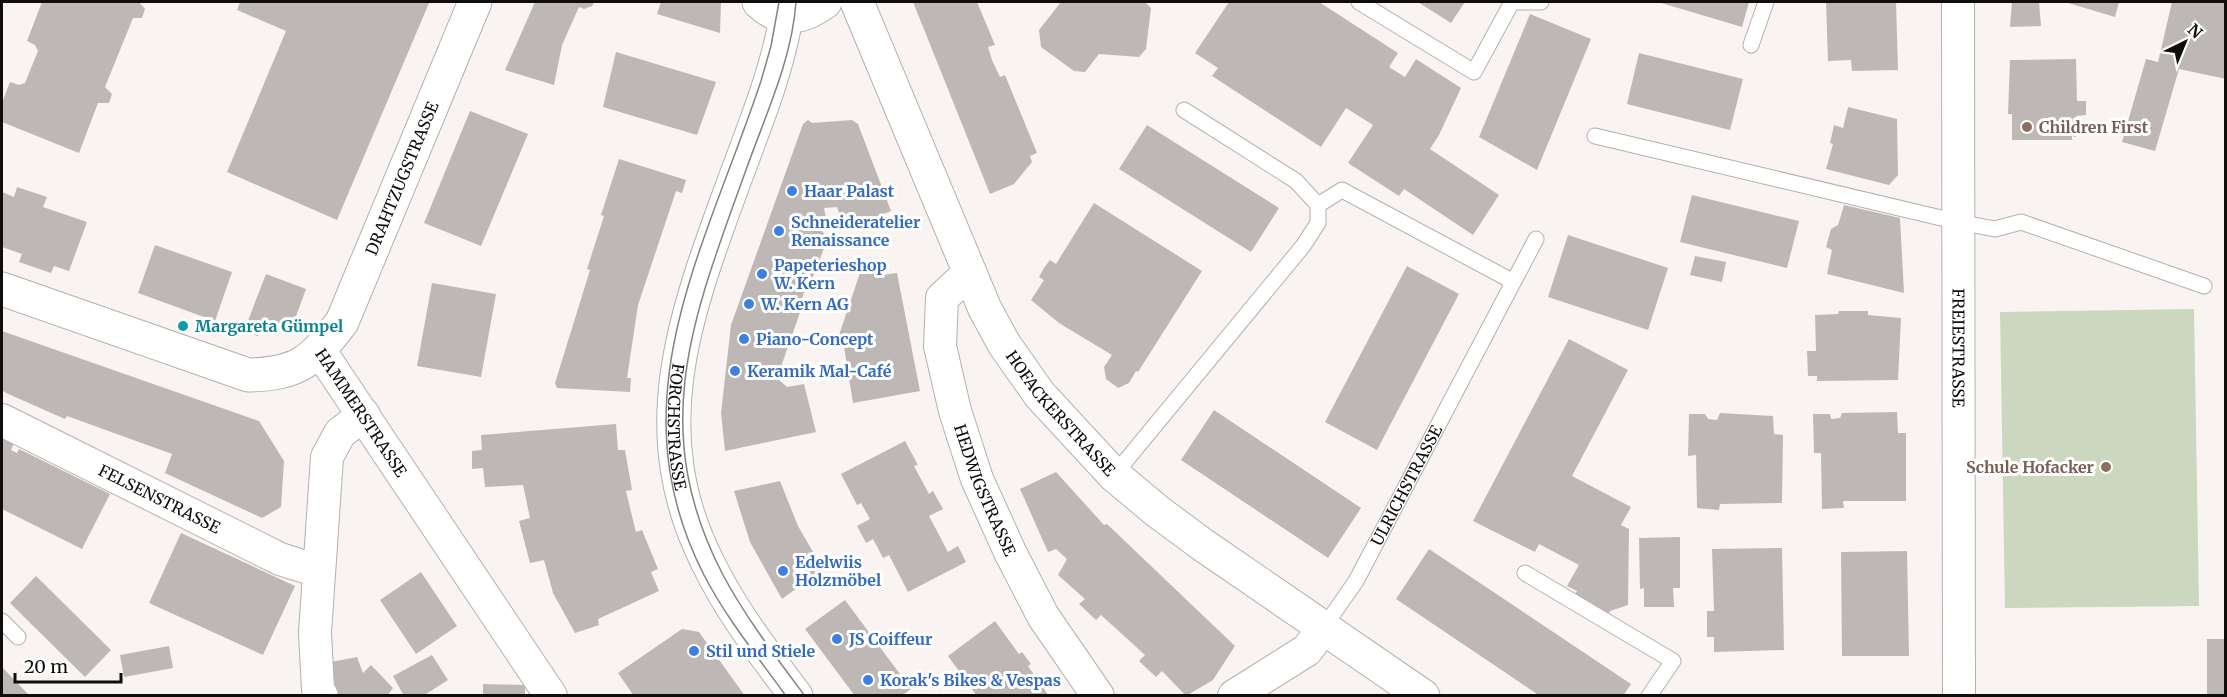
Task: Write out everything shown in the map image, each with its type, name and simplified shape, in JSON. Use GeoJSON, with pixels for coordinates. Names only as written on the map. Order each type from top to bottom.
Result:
{"type":"FeatureCollection","features":[{"type":"Feature","properties":{"kind":"main road","name":"DRAHTZUGSTRASSE"},"geometry":{"type":"LineString","coordinates":[[320,351],[342,321],[475,2]]}},
{"type":"Feature","properties":{"kind":"main road"},"geometry":{"type":"LineString","coordinates":[[778,7],[807,13],[825,2]]}},
{"type":"Feature","properties":{"kind":"main road","name":"HOFACKERSTRASSE"},"geometry":{"type":"LineString","coordinates":[[858,2],[969,273],[1004,344],[1034,386],[1114,475],[1157,512],[1423,696]]}},
{"type":"Feature","properties":{"kind":"main road","name":"FORCHSTRASSE"},"geometry":{"type":"LineString","coordinates":[[778,7],[766,92],[688,312],[676,369],[673,407],[675,444],[682,491],[704,556],[740,618],[796,696]]}},
{"type":"Feature","properties":{"kind":"main road","name":"HAMMERSTRASSE"},"geometry":{"type":"LineString","coordinates":[[2,289],[248,375],[278,375],[320,351]]}},
{"type":"Feature","properties":{"kind":"street","name":"FREIESTRASSE"},"geometry":{"type":"LineString","coordinates":[[1958,2],[1959,696]]}},
{"type":"Feature","properties":{"kind":"street","name":"HEDWIGSTRASSE"},"geometry":{"type":"LineString","coordinates":[[969,273],[942,298],[940,346],[955,411],[977,479],[1010,552],[1043,616],[1098,696]]}},
{"type":"Feature","properties":{"kind":"street","name":"HAMMERSTRASSE"},"geometry":{"type":"LineString","coordinates":[[320,351],[551,696]]}},
{"type":"Feature","properties":{"kind":"street"},"geometry":{"type":"LineString","coordinates":[[319,694],[315,633],[327,457],[340,433],[364,415]]}},
{"type":"Feature","properties":{"kind":"street","name":"FELSENSTRASSE"},"geometry":{"type":"LineString","coordinates":[[2,420],[280,559],[318,571]]}},
{"type":"Feature","properties":{"kind":"street","name":"ULRICHSTRASSE"},"geometry":{"type":"LineString","coordinates":[[1234,696],[1307,650],[1324,627]]}},
{"type":"Feature","properties":{"kind":"lane"},"geometry":{"type":"LineString","coordinates":[[1359,2],[1474,72],[1512,2],[1541,2]]}},
{"type":"Feature","properties":{"kind":"lane"},"geometry":{"type":"LineString","coordinates":[[1751,45],[1766,2]]}},
{"type":"Feature","properties":{"kind":"lane"},"geometry":{"type":"LineString","coordinates":[[1114,475],[1303,246],[1318,223],[1318,205],[1296,181],[1184,110]]}},
{"type":"Feature","properties":{"kind":"lane"},"geometry":{"type":"LineString","coordinates":[[1595,136],[1958,222],[1995,229],[2021,222],[2204,286]]}},
{"type":"Feature","properties":{"kind":"lane"},"geometry":{"type":"LineString","coordinates":[[1318,205],[1342,190],[1512,282]]}},
{"type":"Feature","properties":{"kind":"lane","name":"ULRICHSTRASSE"},"geometry":{"type":"LineString","coordinates":[[1324,627],[1356,581],[1536,239]]}},
{"type":"Feature","properties":{"kind":"lane"},"geometry":{"type":"LineString","coordinates":[[1526,573],[1673,661],[1649,696]]}},
{"type":"Feature","properties":{"kind":"lane"},"geometry":{"type":"LineString","coordinates":[[2,621],[18,637]]}},
{"type":"Feature","properties":{"kind":"green space"},"geometry":{"type":"Polygon","coordinates":[[[2194,309],[2199,606],[2005,608],[2000,312],[2194,309]]]}},
{"type":"Feature","properties":{"kind":"building"},"geometry":{"type":"Polygon","coordinates":[[[42,2],[139,2],[145,9],[142,18],[133,18],[105,87],[112,94],[109,103],[98,103],[79,153],[2,122],[2,103],[10,82],[19,85],[25,83],[38,51],[35,45],[27,41],[42,2]]]}},
{"type":"Feature","properties":{"kind":"building"},"geometry":{"type":"Polygon","coordinates":[[[240,2],[429,3],[337,220],[227,172],[286,31],[237,10],[240,2]]]}},
{"type":"Feature","properties":{"kind":"building"},"geometry":{"type":"Polygon","coordinates":[[[535,2],[594,2],[592,6],[584,9],[579,7],[562,45],[554,85],[505,70],[535,2]]]}},
{"type":"Feature","properties":{"kind":"building"},"geometry":{"type":"Polygon","coordinates":[[[661,2],[721,2],[720,33],[657,14],[661,2]]]}},
{"type":"Feature","properties":{"kind":"building"},"geometry":{"type":"Polygon","coordinates":[[[913,2],[977,2],[995,45],[988,47],[992,60],[1000,77],[1005,75],[1037,153],[1030,156],[1032,162],[1014,184],[990,194],[913,2]]]}},
{"type":"Feature","properties":{"kind":"building"},"geometry":{"type":"Polygon","coordinates":[[[1061,2],[1145,2],[1151,8],[1146,49],[1139,57],[1099,54],[1085,72],[1074,71],[1041,47],[1039,30],[1061,2]]]}},
{"type":"Feature","properties":{"kind":"building"},"geometry":{"type":"Polygon","coordinates":[[[1229,2],[1319,2],[1398,53],[1389,67],[1405,77],[1416,59],[1461,88],[1430,149],[1499,195],[1473,235],[1404,189],[1399,196],[1348,163],[1373,125],[1346,108],[1321,147],[1212,76],[1218,68],[1195,53],[1229,2]]]}},
{"type":"Feature","properties":{"kind":"building"},"geometry":{"type":"Polygon","coordinates":[[[1418,2],[1465,2],[1451,23],[1418,2]]]}},
{"type":"Feature","properties":{"kind":"building"},"geometry":{"type":"Polygon","coordinates":[[[1658,2],[1749,2],[1742,27],[1658,2]]]}},
{"type":"Feature","properties":{"kind":"building"},"geometry":{"type":"Polygon","coordinates":[[[1826,2],[1896,2],[1898,70],[1852,71],[1851,60],[1828,61],[1826,2]]]}},
{"type":"Feature","properties":{"kind":"building"},"geometry":{"type":"Polygon","coordinates":[[[2012,2],[2039,2],[2041,26],[2010,27],[2012,2]]]}},
{"type":"Feature","properties":{"kind":"building"},"geometry":{"type":"Polygon","coordinates":[[[2065,2],[2119,2],[2115,17],[2065,2]]]}},
{"type":"Feature","properties":{"kind":"building"},"geometry":{"type":"Polygon","coordinates":[[[2172,2],[2226,2],[2226,79],[2179,69],[2155,151],[2122,142],[2146,59],[2158,62],[2172,2]]]}},
{"type":"Feature","properties":{"kind":"building"},"geometry":{"type":"Polygon","coordinates":[[[1530,14],[1591,39],[1537,170],[1479,137],[1530,14]]]}},
{"type":"Feature","properties":{"kind":"building"},"geometry":{"type":"Polygon","coordinates":[[[616,52],[716,82],[697,135],[603,107],[616,52]]]}},
{"type":"Feature","properties":{"kind":"building"},"geometry":{"type":"Polygon","coordinates":[[[1639,53],[1743,79],[1730,130],[1627,104],[1639,53]]]}},
{"type":"Feature","properties":{"kind":"building"},"geometry":{"type":"Polygon","coordinates":[[[2076,59],[2077,101],[2086,101],[2086,115],[2076,116],[2076,137],[2072,136],[2072,140],[2012,140],[2012,114],[2008,114],[2010,60],[2076,59]]]}},
{"type":"Feature","properties":{"kind":"building"},"geometry":{"type":"Polygon","coordinates":[[[1848,107],[1897,119],[1898,175],[1889,185],[1826,169],[1833,144],[1830,143],[1834,125],[1843,128],[1848,107]]]}},
{"type":"Feature","properties":{"kind":"building"},"geometry":{"type":"Polygon","coordinates":[[[470,111],[528,134],[481,246],[424,223],[470,111]]]}},
{"type":"Feature","properties":{"kind":"building"},"geometry":{"type":"Polygon","coordinates":[[[808,120],[812,123],[852,120],[858,124],[891,211],[845,229],[837,207],[824,208],[826,218],[821,230],[828,238],[812,279],[808,280],[800,305],[802,307],[777,378],[787,387],[804,384],[816,432],[725,451],[721,413],[731,325],[803,124],[808,120]]]}},
{"type":"Feature","properties":{"kind":"building"},"geometry":{"type":"Polygon","coordinates":[[[1147,125],[1279,208],[1251,252],[1119,169],[1147,125]]]}},
{"type":"Feature","properties":{"kind":"building"},"geometry":{"type":"Polygon","coordinates":[[[619,159],[686,180],[682,193],[676,191],[638,305],[627,378],[631,378],[630,392],[557,388],[555,383],[590,270],[587,269],[604,216],[601,215],[619,159]]]}},
{"type":"Feature","properties":{"kind":"building"},"geometry":{"type":"Polygon","coordinates":[[[17,187],[47,197],[43,207],[87,222],[69,271],[54,266],[51,273],[19,262],[22,254],[2,247],[2,192],[14,197],[17,187]]]}},
{"type":"Feature","properties":{"kind":"building"},"geometry":{"type":"Polygon","coordinates":[[[1692,195],[1799,221],[1787,268],[1680,242],[1692,195]]]}},
{"type":"Feature","properties":{"kind":"building"},"geometry":{"type":"Polygon","coordinates":[[[1094,203],[1202,271],[1138,372],[1136,371],[1129,383],[1118,388],[1106,379],[1104,367],[1112,355],[1059,323],[1031,300],[1044,280],[1039,277],[1044,268],[1050,260],[1056,264],[1094,203]]]}},
{"type":"Feature","properties":{"kind":"building"},"geometry":{"type":"Polygon","coordinates":[[[1844,205],[1900,218],[1904,293],[1827,274],[1832,250],[1826,247],[1831,229],[1838,225],[1844,205]]]}},
{"type":"Feature","properties":{"kind":"building"},"geometry":{"type":"Polygon","coordinates":[[[1568,235],[1668,268],[1648,330],[1548,297],[1568,235]]]}},
{"type":"Feature","properties":{"kind":"building"},"geometry":{"type":"Polygon","coordinates":[[[155,245],[232,272],[215,321],[138,293],[155,245]]]}},
{"type":"Feature","properties":{"kind":"building"},"geometry":{"type":"Polygon","coordinates":[[[1695,256],[1726,262],[1722,282],[1690,275],[1695,256]]]}},
{"type":"Feature","properties":{"kind":"building"},"geometry":{"type":"Polygon","coordinates":[[[1407,266],[1459,294],[1377,450],[1325,422],[1407,266]]]}},
{"type":"Feature","properties":{"kind":"building"},"geometry":{"type":"Polygon","coordinates":[[[861,270],[872,271],[875,276],[897,273],[920,391],[853,403],[844,347],[838,342],[838,338],[861,270]]]}},
{"type":"Feature","properties":{"kind":"building"},"geometry":{"type":"Polygon","coordinates":[[[266,274],[306,289],[295,319],[257,336],[244,331],[266,274]]]}},
{"type":"Feature","properties":{"kind":"building"},"geometry":{"type":"Polygon","coordinates":[[[432,283],[496,294],[481,377],[417,366],[432,283]]]}},
{"type":"Feature","properties":{"kind":"building"},"geometry":{"type":"Polygon","coordinates":[[[1839,311],[1868,311],[1868,315],[1901,318],[1898,380],[1817,381],[1817,376],[1808,376],[1807,351],[1816,351],[1815,315],[1838,314],[1839,311]]]}},
{"type":"Feature","properties":{"kind":"building"},"geometry":{"type":"Polygon","coordinates":[[[2,331],[259,421],[284,461],[281,507],[262,518],[165,473],[172,454],[67,416],[65,419],[6,393],[2,390],[2,331]]]}},
{"type":"Feature","properties":{"kind":"building"},"geometry":{"type":"Polygon","coordinates":[[[1569,339],[1628,370],[1572,476],[1631,507],[1621,525],[1629,529],[1628,605],[1610,611],[1608,615],[1573,597],[1577,591],[1567,586],[1579,565],[1539,544],[1535,552],[1473,521],[1569,339]]]}},
{"type":"Feature","properties":{"kind":"building"},"geometry":{"type":"Polygon","coordinates":[[[1214,410],[1361,508],[1328,558],[1181,460],[1214,410]]]}},
{"type":"Feature","properties":{"kind":"building"},"geometry":{"type":"Polygon","coordinates":[[[1897,412],[1898,433],[1906,433],[1906,501],[1843,501],[1844,508],[1822,509],[1821,453],[1814,453],[1813,414],[1830,414],[1831,419],[1840,418],[1842,413],[1897,412]]]}},
{"type":"Feature","properties":{"kind":"building"},"geometry":{"type":"Polygon","coordinates":[[[1720,413],[1773,416],[1774,434],[1783,435],[1782,503],[1720,504],[1719,510],[1697,508],[1696,455],[1688,456],[1689,414],[1705,414],[1708,419],[1717,420],[1720,413]]]}},
{"type":"Feature","properties":{"kind":"building"},"geometry":{"type":"Polygon","coordinates":[[[616,424],[618,450],[625,450],[632,490],[626,491],[636,532],[642,530],[658,569],[651,572],[659,591],[598,619],[599,625],[575,633],[553,593],[544,560],[530,563],[519,521],[530,518],[523,485],[485,487],[483,468],[472,469],[472,451],[482,450],[481,435],[616,424]]]}},
{"type":"Feature","properties":{"kind":"building"},"geometry":{"type":"Polygon","coordinates":[[[2,436],[14,443],[11,450],[17,453],[19,449],[110,494],[82,549],[2,509],[2,436]]]}},
{"type":"Feature","properties":{"kind":"building"},"geometry":{"type":"Polygon","coordinates":[[[905,441],[918,465],[914,466],[929,494],[933,491],[943,509],[929,516],[948,552],[958,546],[966,562],[908,592],[889,555],[883,558],[873,539],[866,543],[857,526],[870,519],[861,503],[857,505],[841,474],[905,441]]]}},
{"type":"Feature","properties":{"kind":"building"},"geometry":{"type":"Polygon","coordinates":[[[1056,472],[1104,525],[1107,524],[1235,646],[1213,680],[1186,696],[1162,671],[1156,677],[1139,661],[1145,655],[1101,615],[1096,620],[1079,604],[1085,599],[1058,575],[1067,559],[1056,549],[1048,552],[1020,489],[1056,472]]]}},
{"type":"Feature","properties":{"kind":"building"},"geometry":{"type":"Polygon","coordinates":[[[780,481],[798,526],[823,569],[782,599],[750,542],[734,491],[780,481]]]}},
{"type":"Feature","properties":{"kind":"building"},"geometry":{"type":"Polygon","coordinates":[[[181,533],[295,586],[263,655],[149,603],[181,533]]]}},
{"type":"Feature","properties":{"kind":"building"},"geometry":{"type":"Polygon","coordinates":[[[1680,537],[1680,588],[1673,588],[1674,607],[1644,607],[1644,588],[1640,589],[1639,538],[1680,537]]]}},
{"type":"Feature","properties":{"kind":"building"},"geometry":{"type":"Polygon","coordinates":[[[1782,548],[1784,650],[1714,652],[1714,637],[1707,637],[1707,611],[1714,611],[1712,549],[1782,548]]]}},
{"type":"Feature","properties":{"kind":"building"},"geometry":{"type":"Polygon","coordinates":[[[1429,549],[1631,684],[1623,696],[1540,696],[1396,599],[1429,549]]]}},
{"type":"Feature","properties":{"kind":"building"},"geometry":{"type":"Polygon","coordinates":[[[1907,551],[1909,656],[1842,656],[1841,552],[1907,551]]]}},
{"type":"Feature","properties":{"kind":"building"},"geometry":{"type":"Polygon","coordinates":[[[421,572],[457,626],[416,654],[380,600],[421,572]]]}},
{"type":"Feature","properties":{"kind":"building"},"geometry":{"type":"Polygon","coordinates":[[[36,576],[111,650],[85,677],[10,603],[36,576]]]}},
{"type":"Feature","properties":{"kind":"building"},"geometry":{"type":"Polygon","coordinates":[[[845,600],[911,689],[901,696],[855,696],[805,629],[845,600]]]}},
{"type":"Feature","properties":{"kind":"building"},"geometry":{"type":"Polygon","coordinates":[[[995,621],[1019,654],[1022,652],[1031,664],[1028,666],[1049,696],[977,696],[948,656],[995,621]]]}},
{"type":"Feature","properties":{"kind":"building"},"geometry":{"type":"Polygon","coordinates":[[[682,629],[699,632],[745,696],[634,696],[618,673],[682,629]]]}},
{"type":"Feature","properties":{"kind":"building"},"geometry":{"type":"Polygon","coordinates":[[[2207,639],[2226,639],[2226,696],[2207,696],[2207,639]]]}},
{"type":"Feature","properties":{"kind":"building"},"geometry":{"type":"Polygon","coordinates":[[[169,646],[173,668],[124,677],[120,655],[169,646]]]}},
{"type":"Feature","properties":{"kind":"building"},"geometry":{"type":"Polygon","coordinates":[[[432,655],[448,680],[423,696],[404,696],[393,676],[432,655]]]}},
{"type":"Feature","properties":{"kind":"building"},"geometry":{"type":"Polygon","coordinates":[[[357,657],[363,673],[371,665],[393,688],[387,696],[337,696],[331,662],[357,657]]]}},
{"type":"Feature","properties":{"kind":"building"},"geometry":{"type":"Polygon","coordinates":[[[2,667],[28,694],[26,696],[2,696],[2,667]]]}},
{"type":"Feature","properties":{"kind":"building"},"geometry":{"type":"Polygon","coordinates":[[[483,684],[525,685],[525,696],[483,696],[483,684]]]}},
{"type":"Feature","properties":{"kind":"tram line"},"geometry":{"type":"LineString","coordinates":[[779,2],[771,46],[761,81],[695,265],[678,325],[668,386],[667,447],[678,510],[704,575],[732,622],[786,696]]}},
{"type":"Feature","properties":{"kind":"tram line"},"geometry":{"type":"LineString","coordinates":[[796,2],[783,66],[727,223],[696,323],[686,371],[683,420],[687,470],[700,521],[723,575],[751,622],[805,696]]}},
{"type":"Feature","properties":{"kind":"place","name":"Children First"},"geometry":{"type":"Point","coordinates":[2027,127]}},
{"type":"Feature","properties":{"kind":"place","name":"Haar Palast"},"geometry":{"type":"Point","coordinates":[792,191]}},
{"type":"Feature","properties":{"kind":"place","name":"Schneideratelier Renaissance"},"geometry":{"type":"Point","coordinates":[779,231]}},
{"type":"Feature","properties":{"kind":"place","name":"Papeterieshop W. Kern"},"geometry":{"type":"Point","coordinates":[762,274]}},
{"type":"Feature","properties":{"kind":"place","name":"W. Kern AG"},"geometry":{"type":"Point","coordinates":[749,304]}},
{"type":"Feature","properties":{"kind":"place","name":"Margareta Gümpel"},"geometry":{"type":"Point","coordinates":[183,326]}},
{"type":"Feature","properties":{"kind":"place","name":"Piano-Concept"},"geometry":{"type":"Point","coordinates":[744,339]}},
{"type":"Feature","properties":{"kind":"place","name":"Keramik Mal-Café"},"geometry":{"type":"Point","coordinates":[735,371]}},
{"type":"Feature","properties":{"kind":"place","name":"Schule Hofacker"},"geometry":{"type":"Point","coordinates":[2106,467]}},
{"type":"Feature","properties":{"kind":"place","name":"Edelwiis Holzmöbel"},"geometry":{"type":"Point","coordinates":[783,571]}},
{"type":"Feature","properties":{"kind":"place","name":"JS Coiffeur"},"geometry":{"type":"Point","coordinates":[837,639]}},
{"type":"Feature","properties":{"kind":"place","name":"Stil und Stiele"},"geometry":{"type":"Point","coordinates":[694,651]}},
{"type":"Feature","properties":{"kind":"place","name":"Korak's Bikes & Vespas"},"geometry":{"type":"Point","coordinates":[868,680]}}]}
